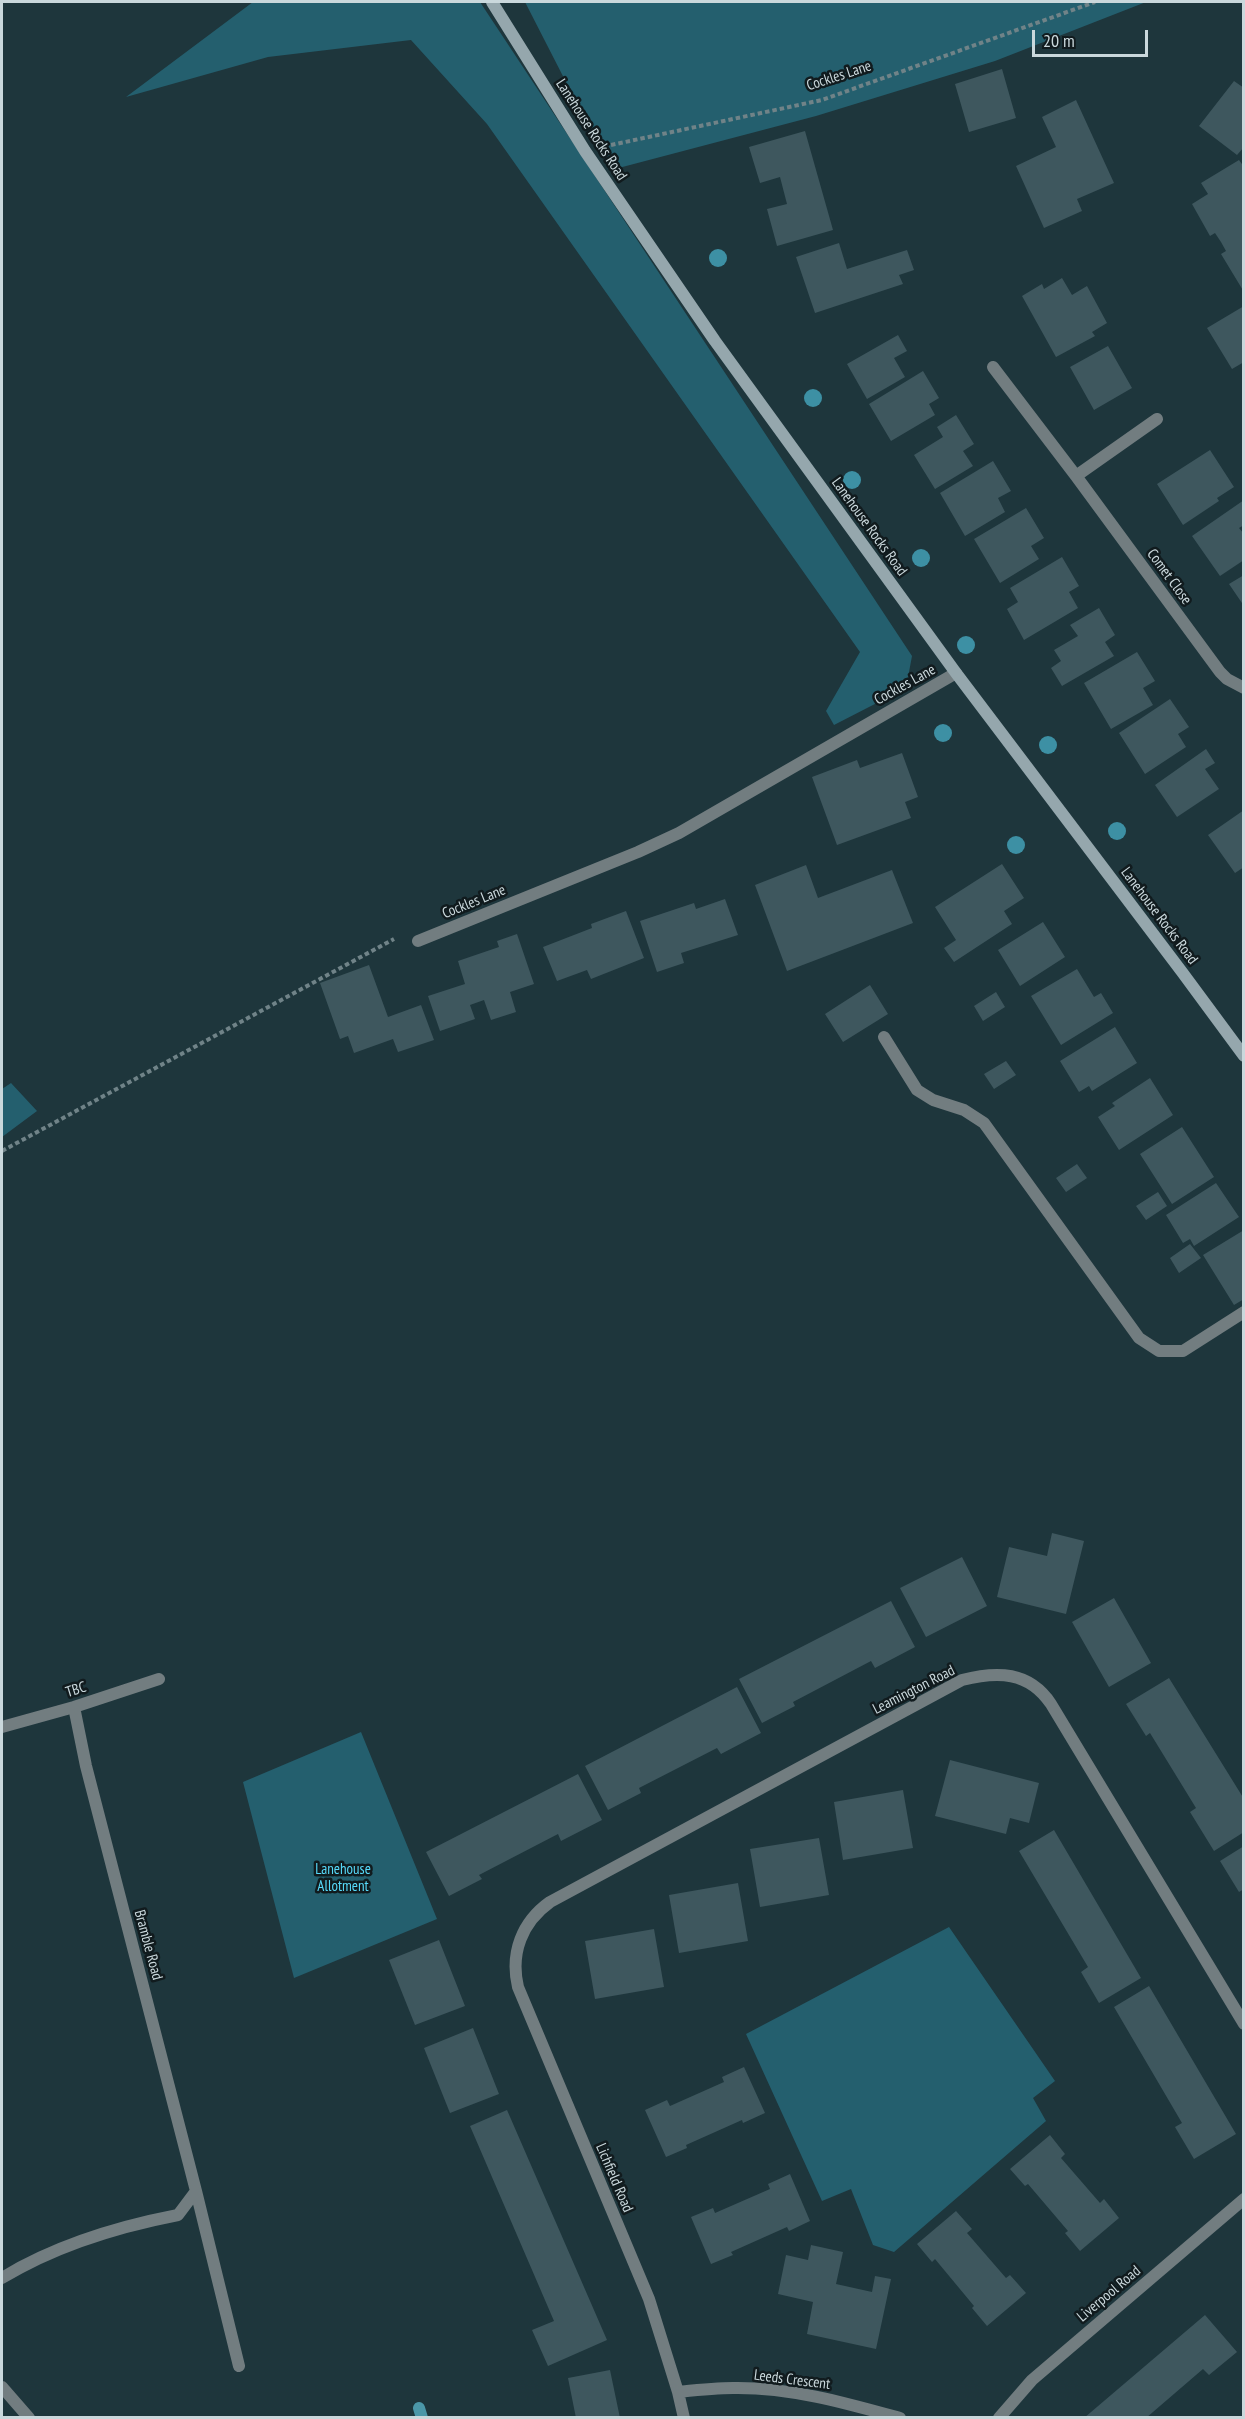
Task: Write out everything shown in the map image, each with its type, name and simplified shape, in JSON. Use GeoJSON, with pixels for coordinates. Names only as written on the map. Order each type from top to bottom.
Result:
{"type":"FeatureCollection","features":[{"type":"Feature","properties":{"kind":"main road","name":"Lanehouse Rocks Road"},"geometry":{"type":"LineString","coordinates":[[492,2],[585,151],[715,341],[956,673],[1244,1056]]}},
{"type":"Feature","properties":{"kind":"street","name":"Comet Close"},"geometry":{"type":"LineString","coordinates":[[993,367],[1220,672],[1227,679],[1244,688]]}},
{"type":"Feature","properties":{"kind":"street"},"geometry":{"type":"LineString","coordinates":[[1076,476],[1157,419]]}},
{"type":"Feature","properties":{"kind":"street","name":"Cockles Lane"},"geometry":{"type":"LineString","coordinates":[[418,941],[638,852],[679,833],[956,673]]}},
{"type":"Feature","properties":{"kind":"street"},"geometry":{"type":"LineString","coordinates":[[884,1037],[917,1090],[933,1101],[964,1110],[984,1123],[1139,1338],[1159,1351],[1183,1351],[1244,1312]]}},
{"type":"Feature","properties":{"kind":"street","name":"Leamington Road"},"geometry":{"type":"LineString","coordinates":[[516,1952],[525,1926],[539,1909],[550,1902],[962,1680],[1005,1675],[1018,1677],[1036,1687],[1051,1704],[1244,2024]]}},
{"type":"Feature","properties":{"kind":"street","name":"TBC"},"geometry":{"type":"LineString","coordinates":[[2,1727],[74,1707],[159,1679]]}},
{"type":"Feature","properties":{"kind":"street","name":"Bramble Road"},"geometry":{"type":"LineString","coordinates":[[74,1707],[86,1766],[239,2366]]}},
{"type":"Feature","properties":{"kind":"street","name":"Lichfield Road"},"geometry":{"type":"LineString","coordinates":[[516,1952],[514,1965],[518,1987],[649,2299],[684,2418]]}},
{"type":"Feature","properties":{"kind":"street"},"geometry":{"type":"LineString","coordinates":[[2,2278],[60,2247],[135,2223],[178,2215],[195,2191]]}},
{"type":"Feature","properties":{"kind":"street","name":"Liverpool Road"},"geometry":{"type":"LineString","coordinates":[[999,2418],[1032,2380],[1244,2199]]}},
{"type":"Feature","properties":{"kind":"street"},"geometry":{"type":"LineString","coordinates":[[2,2388],[29,2418]]}},
{"type":"Feature","properties":{"kind":"street","name":"Leeds Crescent"},"geometry":{"type":"LineString","coordinates":[[678,2392],[734,2388],[782,2391],[827,2398],[900,2418]]}},
{"type":"Feature","properties":{"kind":"path","name":"Cockles Lane"},"geometry":{"type":"LineString","coordinates":[[585,151],[822,100],[1095,2]]}},
{"type":"Feature","properties":{"kind":"path"},"geometry":{"type":"LineString","coordinates":[[2,1151],[394,938],[418,941]]}},
{"type":"Feature","properties":{"kind":"green space"},"geometry":{"type":"Polygon","coordinates":[[[253,2],[480,2],[912,656],[906,688],[834,725],[826,711],[860,652],[487,124],[411,40],[268,57],[126,97],[253,2]]]}},
{"type":"Feature","properties":{"kind":"green space"},"geometry":{"type":"Polygon","coordinates":[[[525,2],[1146,2],[995,61],[816,116],[611,170],[525,2]]]}},
{"type":"Feature","properties":{"kind":"green space"},"geometry":{"type":"Polygon","coordinates":[[[11,1083],[37,1111],[2,1137],[2,1089],[11,1083]]]}},
{"type":"Feature","properties":{"kind":"green space","name":"Lanehouse Allotment"},"geometry":{"type":"Polygon","coordinates":[[[361,1732],[437,1919],[294,1978],[243,1782],[361,1732]]]}},
{"type":"Feature","properties":{"kind":"green space"},"geometry":{"type":"Polygon","coordinates":[[[949,1927],[1055,2081],[1033,2098],[1046,2121],[894,2252],[873,2245],[851,2189],[822,2201],[746,2034],[949,1927]]]}},
{"type":"Feature","properties":{"kind":"building"},"geometry":{"type":"Polygon","coordinates":[[[1002,69],[1016,118],[969,132],[955,84],[1002,69]]]}},
{"type":"Feature","properties":{"kind":"building"},"geometry":{"type":"Polygon","coordinates":[[[1234,81],[1244,88],[1244,147],[1237,155],[1199,126],[1234,81]]]}},
{"type":"Feature","properties":{"kind":"building"},"geometry":{"type":"Polygon","coordinates":[[[1076,100],[1114,183],[1077,199],[1082,211],[1044,228],[1016,166],[1056,147],[1042,117],[1076,100]]]}},
{"type":"Feature","properties":{"kind":"building"},"geometry":{"type":"Polygon","coordinates":[[[805,131],[833,230],[777,246],[767,209],[787,204],[780,177],[760,183],[749,147],[805,131]]]}},
{"type":"Feature","properties":{"kind":"building"},"geometry":{"type":"Polygon","coordinates":[[[1239,160],[1244,167],[1244,292],[1221,254],[1226,251],[1221,242],[1215,233],[1210,236],[1192,204],[1208,194],[1201,183],[1239,160]]]}},
{"type":"Feature","properties":{"kind":"building"},"geometry":{"type":"Polygon","coordinates":[[[839,243],[847,269],[907,250],[914,270],[899,275],[903,284],[815,313],[796,257],[839,243]]]}},
{"type":"Feature","properties":{"kind":"building"},"geometry":{"type":"Polygon","coordinates":[[[1062,278],[1072,295],[1087,286],[1107,323],[1092,332],[1095,336],[1056,357],[1022,296],[1042,284],[1044,289],[1062,278]]]}},
{"type":"Feature","properties":{"kind":"building"},"geometry":{"type":"Polygon","coordinates":[[[1244,306],[1244,362],[1232,369],[1207,328],[1244,306]]]}},
{"type":"Feature","properties":{"kind":"building"},"geometry":{"type":"Polygon","coordinates":[[[898,335],[907,351],[894,358],[905,377],[867,399],[847,364],[898,335]]]}},
{"type":"Feature","properties":{"kind":"building"},"geometry":{"type":"Polygon","coordinates":[[[1108,346],[1132,388],[1094,410],[1070,367],[1108,346]]]}},
{"type":"Feature","properties":{"kind":"building"},"geometry":{"type":"Polygon","coordinates":[[[923,371],[939,398],[929,404],[935,415],[891,441],[869,404],[923,371]]]}},
{"type":"Feature","properties":{"kind":"building"},"geometry":{"type":"Polygon","coordinates":[[[956,415],[974,444],[963,451],[973,466],[935,489],[914,455],[943,437],[937,427],[956,415]]]}},
{"type":"Feature","properties":{"kind":"building"},"geometry":{"type":"Polygon","coordinates":[[[1210,450],[1234,487],[1217,498],[1219,501],[1183,525],[1157,484],[1210,450]]]}},
{"type":"Feature","properties":{"kind":"building"},"geometry":{"type":"Polygon","coordinates":[[[993,461],[1011,491],[998,498],[1005,512],[965,536],[940,493],[993,461]]]}},
{"type":"Feature","properties":{"kind":"building"},"geometry":{"type":"Polygon","coordinates":[[[1244,500],[1244,525],[1239,528],[1244,534],[1244,560],[1220,576],[1192,536],[1244,500]]]}},
{"type":"Feature","properties":{"kind":"building"},"geometry":{"type":"Polygon","coordinates":[[[1026,508],[1044,538],[1031,546],[1039,559],[1000,583],[974,539],[1026,508]]]}},
{"type":"Feature","properties":{"kind":"building"},"geometry":{"type":"Polygon","coordinates":[[[1062,557],[1079,586],[1069,592],[1078,608],[1024,640],[1007,609],[1018,602],[1010,588],[1062,557]]]}},
{"type":"Feature","properties":{"kind":"building"},"geometry":{"type":"Polygon","coordinates":[[[1244,575],[1244,606],[1229,584],[1244,575]]]}},
{"type":"Feature","properties":{"kind":"building"},"geometry":{"type":"Polygon","coordinates":[[[1099,608],[1115,635],[1105,642],[1114,656],[1062,686],[1051,668],[1061,661],[1054,650],[1078,636],[1070,625],[1099,608]]]}},
{"type":"Feature","properties":{"kind":"building"},"geometry":{"type":"Polygon","coordinates":[[[1137,652],[1155,681],[1143,688],[1153,705],[1111,729],[1084,683],[1137,652]]]}},
{"type":"Feature","properties":{"kind":"building"},"geometry":{"type":"Polygon","coordinates":[[[1170,699],[1189,727],[1178,734],[1186,747],[1145,774],[1119,733],[1170,699]]]}},
{"type":"Feature","properties":{"kind":"building"},"geometry":{"type":"Polygon","coordinates":[[[1206,749],[1215,763],[1205,769],[1219,789],[1177,817],[1155,785],[1206,749]]]}},
{"type":"Feature","properties":{"kind":"building"},"geometry":{"type":"Polygon","coordinates":[[[902,753],[918,797],[905,802],[911,818],[837,845],[812,777],[857,760],[860,768],[902,753]]]}},
{"type":"Feature","properties":{"kind":"building"},"geometry":{"type":"Polygon","coordinates":[[[1244,810],[1244,867],[1235,873],[1208,835],[1244,810]]]}},
{"type":"Feature","properties":{"kind":"building"},"geometry":{"type":"Polygon","coordinates":[[[1002,864],[1024,898],[1004,911],[1012,924],[954,962],[944,948],[956,940],[935,907],[1002,864]]]}},
{"type":"Feature","properties":{"kind":"building"},"geometry":{"type":"Polygon","coordinates":[[[806,865],[818,898],[892,870],[913,923],[787,971],[755,885],[806,865]]]}},
{"type":"Feature","properties":{"kind":"building"},"geometry":{"type":"Polygon","coordinates":[[[725,899],[738,935],[681,953],[684,963],[657,972],[640,921],[694,903],[696,909],[725,899]]]}},
{"type":"Feature","properties":{"kind":"building"},"geometry":{"type":"Polygon","coordinates":[[[626,911],[644,958],[591,979],[587,970],[557,981],[543,947],[592,928],[591,924],[626,911]]]}},
{"type":"Feature","properties":{"kind":"building"},"geometry":{"type":"Polygon","coordinates":[[[1043,922],[1065,957],[1020,986],[998,950],[1043,922]]]}},
{"type":"Feature","properties":{"kind":"building"},"geometry":{"type":"Polygon","coordinates":[[[517,934],[534,984],[510,992],[516,1012],[491,1020],[484,1000],[470,1005],[475,1019],[440,1031],[428,996],[465,984],[458,961],[499,947],[497,941],[517,934]]]}},
{"type":"Feature","properties":{"kind":"building"},"geometry":{"type":"Polygon","coordinates":[[[369,965],[388,1017],[421,1005],[434,1040],[398,1052],[393,1039],[354,1053],[348,1036],[340,1039],[320,983],[369,965]]]}},
{"type":"Feature","properties":{"kind":"building"},"geometry":{"type":"Polygon","coordinates":[[[1077,969],[1094,997],[1101,993],[1113,1013],[1061,1045],[1031,996],[1077,969]]]}},
{"type":"Feature","properties":{"kind":"building"},"geometry":{"type":"Polygon","coordinates":[[[870,985],[888,1014],[843,1042],[825,1014],[870,985]]]}},
{"type":"Feature","properties":{"kind":"building"},"geometry":{"type":"Polygon","coordinates":[[[996,992],[1005,1007],[983,1021],[974,1006],[996,992]]]}},
{"type":"Feature","properties":{"kind":"building"},"geometry":{"type":"Polygon","coordinates":[[[1115,1027],[1137,1063],[1092,1091],[1089,1086],[1079,1092],[1060,1061],[1115,1027]]]}},
{"type":"Feature","properties":{"kind":"building"},"geometry":{"type":"Polygon","coordinates":[[[1006,1061],[1016,1075],[994,1089],[984,1074],[1006,1061]]]}},
{"type":"Feature","properties":{"kind":"building"},"geometry":{"type":"Polygon","coordinates":[[[1150,1078],[1173,1115],[1119,1150],[1098,1117],[1115,1106],[1112,1103],[1150,1078]]]}},
{"type":"Feature","properties":{"kind":"building"},"geometry":{"type":"Polygon","coordinates":[[[1182,1127],[1214,1177],[1172,1204],[1140,1154],[1182,1127]]]}},
{"type":"Feature","properties":{"kind":"building"},"geometry":{"type":"Polygon","coordinates":[[[1077,1164],[1087,1178],[1066,1192],[1056,1178],[1077,1164]]]}},
{"type":"Feature","properties":{"kind":"building"},"geometry":{"type":"Polygon","coordinates":[[[1216,1183],[1239,1217],[1194,1246],[1190,1239],[1183,1243],[1166,1215],[1216,1183]]]}},
{"type":"Feature","properties":{"kind":"building"},"geometry":{"type":"Polygon","coordinates":[[[1158,1192],[1167,1206],[1146,1220],[1136,1206],[1158,1192]]]}},
{"type":"Feature","properties":{"kind":"building"},"geometry":{"type":"Polygon","coordinates":[[[1244,1230],[1244,1299],[1234,1305],[1203,1255],[1244,1230]]]}},
{"type":"Feature","properties":{"kind":"building"},"geometry":{"type":"Polygon","coordinates":[[[1190,1244],[1201,1258],[1179,1273],[1170,1258],[1190,1244]]]}},
{"type":"Feature","properties":{"kind":"building"},"geometry":{"type":"Polygon","coordinates":[[[1052,1533],[1084,1541],[1066,1614],[997,1597],[1009,1547],[1047,1556],[1052,1533]]]}},
{"type":"Feature","properties":{"kind":"building"},"geometry":{"type":"Polygon","coordinates":[[[962,1557],[987,1606],[926,1637],[900,1588],[962,1557]]]}},
{"type":"Feature","properties":{"kind":"building"},"geometry":{"type":"Polygon","coordinates":[[[1114,1598],[1151,1663],[1109,1687],[1072,1622],[1114,1598]]]}},
{"type":"Feature","properties":{"kind":"building"},"geometry":{"type":"Polygon","coordinates":[[[891,1601],[915,1647],[875,1668],[871,1661],[793,1702],[795,1706],[762,1723],[739,1679],[891,1601]]]}},
{"type":"Feature","properties":{"kind":"building"},"geometry":{"type":"Polygon","coordinates":[[[1169,1678],[1244,1799],[1244,1832],[1214,1851],[1190,1812],[1196,1808],[1150,1733],[1146,1736],[1126,1704],[1169,1678]]]}},
{"type":"Feature","properties":{"kind":"building"},"geometry":{"type":"Polygon","coordinates":[[[737,1687],[761,1733],[721,1754],[717,1748],[639,1788],[641,1793],[608,1810],[585,1766],[737,1687]]]}},
{"type":"Feature","properties":{"kind":"building"},"geometry":{"type":"Polygon","coordinates":[[[950,1760],[1039,1783],[1029,1823],[1010,1818],[1006,1834],[935,1816],[950,1760]]]}},
{"type":"Feature","properties":{"kind":"building"},"geometry":{"type":"Polygon","coordinates":[[[578,1774],[602,1820],[561,1841],[558,1834],[479,1875],[482,1879],[449,1896],[426,1852],[578,1774]]]}},
{"type":"Feature","properties":{"kind":"building"},"geometry":{"type":"Polygon","coordinates":[[[903,1790],[913,1848],[843,1860],[834,1802],[903,1790]]]}},
{"type":"Feature","properties":{"kind":"building"},"geometry":{"type":"Polygon","coordinates":[[[1054,1830],[1141,1978],[1099,2003],[1081,1972],[1088,1967],[1019,1851],[1054,1830]]]}},
{"type":"Feature","properties":{"kind":"building"},"geometry":{"type":"Polygon","coordinates":[[[819,1838],[829,1895],[760,1907],[750,1849],[819,1838]]]}},
{"type":"Feature","properties":{"kind":"building"},"geometry":{"type":"Polygon","coordinates":[[[1244,1846],[1244,1889],[1239,1892],[1220,1861],[1244,1846]]]}},
{"type":"Feature","properties":{"kind":"building"},"geometry":{"type":"Polygon","coordinates":[[[738,1883],[748,1941],[679,1953],[669,1895],[738,1883]]]}},
{"type":"Feature","properties":{"kind":"building"},"geometry":{"type":"Polygon","coordinates":[[[654,1929],[664,1987],[595,1999],[585,1941],[654,1929]]]}},
{"type":"Feature","properties":{"kind":"building"},"geometry":{"type":"Polygon","coordinates":[[[439,1940],[465,2006],[415,2025],[389,1960],[439,1940]]]}},
{"type":"Feature","properties":{"kind":"building"},"geometry":{"type":"Polygon","coordinates":[[[1149,1986],[1236,2134],[1194,2159],[1175,2127],[1182,2123],[1114,2007],[1149,1986]]]}},
{"type":"Feature","properties":{"kind":"building"},"geometry":{"type":"Polygon","coordinates":[[[473,2028],[499,2094],[450,2113],[424,2048],[473,2028]]]}},
{"type":"Feature","properties":{"kind":"building"},"geometry":{"type":"Polygon","coordinates":[[[744,2067],[765,2113],[743,2123],[742,2120],[686,2145],[687,2148],[666,2157],[645,2110],[667,2100],[670,2106],[724,2082],[722,2077],[744,2067]]]}},
{"type":"Feature","properties":{"kind":"building"},"geometry":{"type":"Polygon","coordinates":[[[507,2110],[607,2340],[548,2366],[532,2330],[554,2321],[470,2126],[507,2110]]]}},
{"type":"Feature","properties":{"kind":"building"},"geometry":{"type":"Polygon","coordinates":[[[1050,2135],[1065,2154],[1061,2158],[1100,2203],[1104,2199],[1119,2218],[1080,2251],[1065,2233],[1068,2231],[1028,2184],[1025,2186],[1010,2169],[1050,2135]]]}},
{"type":"Feature","properties":{"kind":"building"},"geometry":{"type":"Polygon","coordinates":[[[790,2174],[810,2221],[789,2231],[787,2227],[731,2252],[733,2255],[711,2264],[691,2217],[713,2208],[715,2213],[770,2189],[768,2184],[790,2174]]]}},
{"type":"Feature","properties":{"kind":"building"},"geometry":{"type":"Polygon","coordinates":[[[956,2211],[972,2229],[967,2233],[1006,2278],[1010,2275],[1026,2293],[987,2326],[972,2308],[974,2306],[935,2259],[932,2262],[917,2244],[956,2211]]]}},
{"type":"Feature","properties":{"kind":"building"},"geometry":{"type":"Polygon","coordinates":[[[811,2245],[843,2252],[836,2284],[872,2292],[875,2276],[891,2279],[876,2349],[807,2334],[813,2302],[778,2294],[786,2255],[808,2260],[811,2245]]]}},
{"type":"Feature","properties":{"kind":"building"},"geometry":{"type":"Polygon","coordinates":[[[1205,2315],[1237,2352],[1209,2375],[1203,2369],[1146,2418],[1084,2418],[1205,2315]]]}},
{"type":"Feature","properties":{"kind":"building"},"geometry":{"type":"Polygon","coordinates":[[[610,2370],[620,2418],[576,2418],[568,2378],[610,2370]]]}},
{"type":"Feature","properties":{"kind":"waterway"},"geometry":{"type":"LineString","coordinates":[[419,2408],[422,2418]]}}]}
